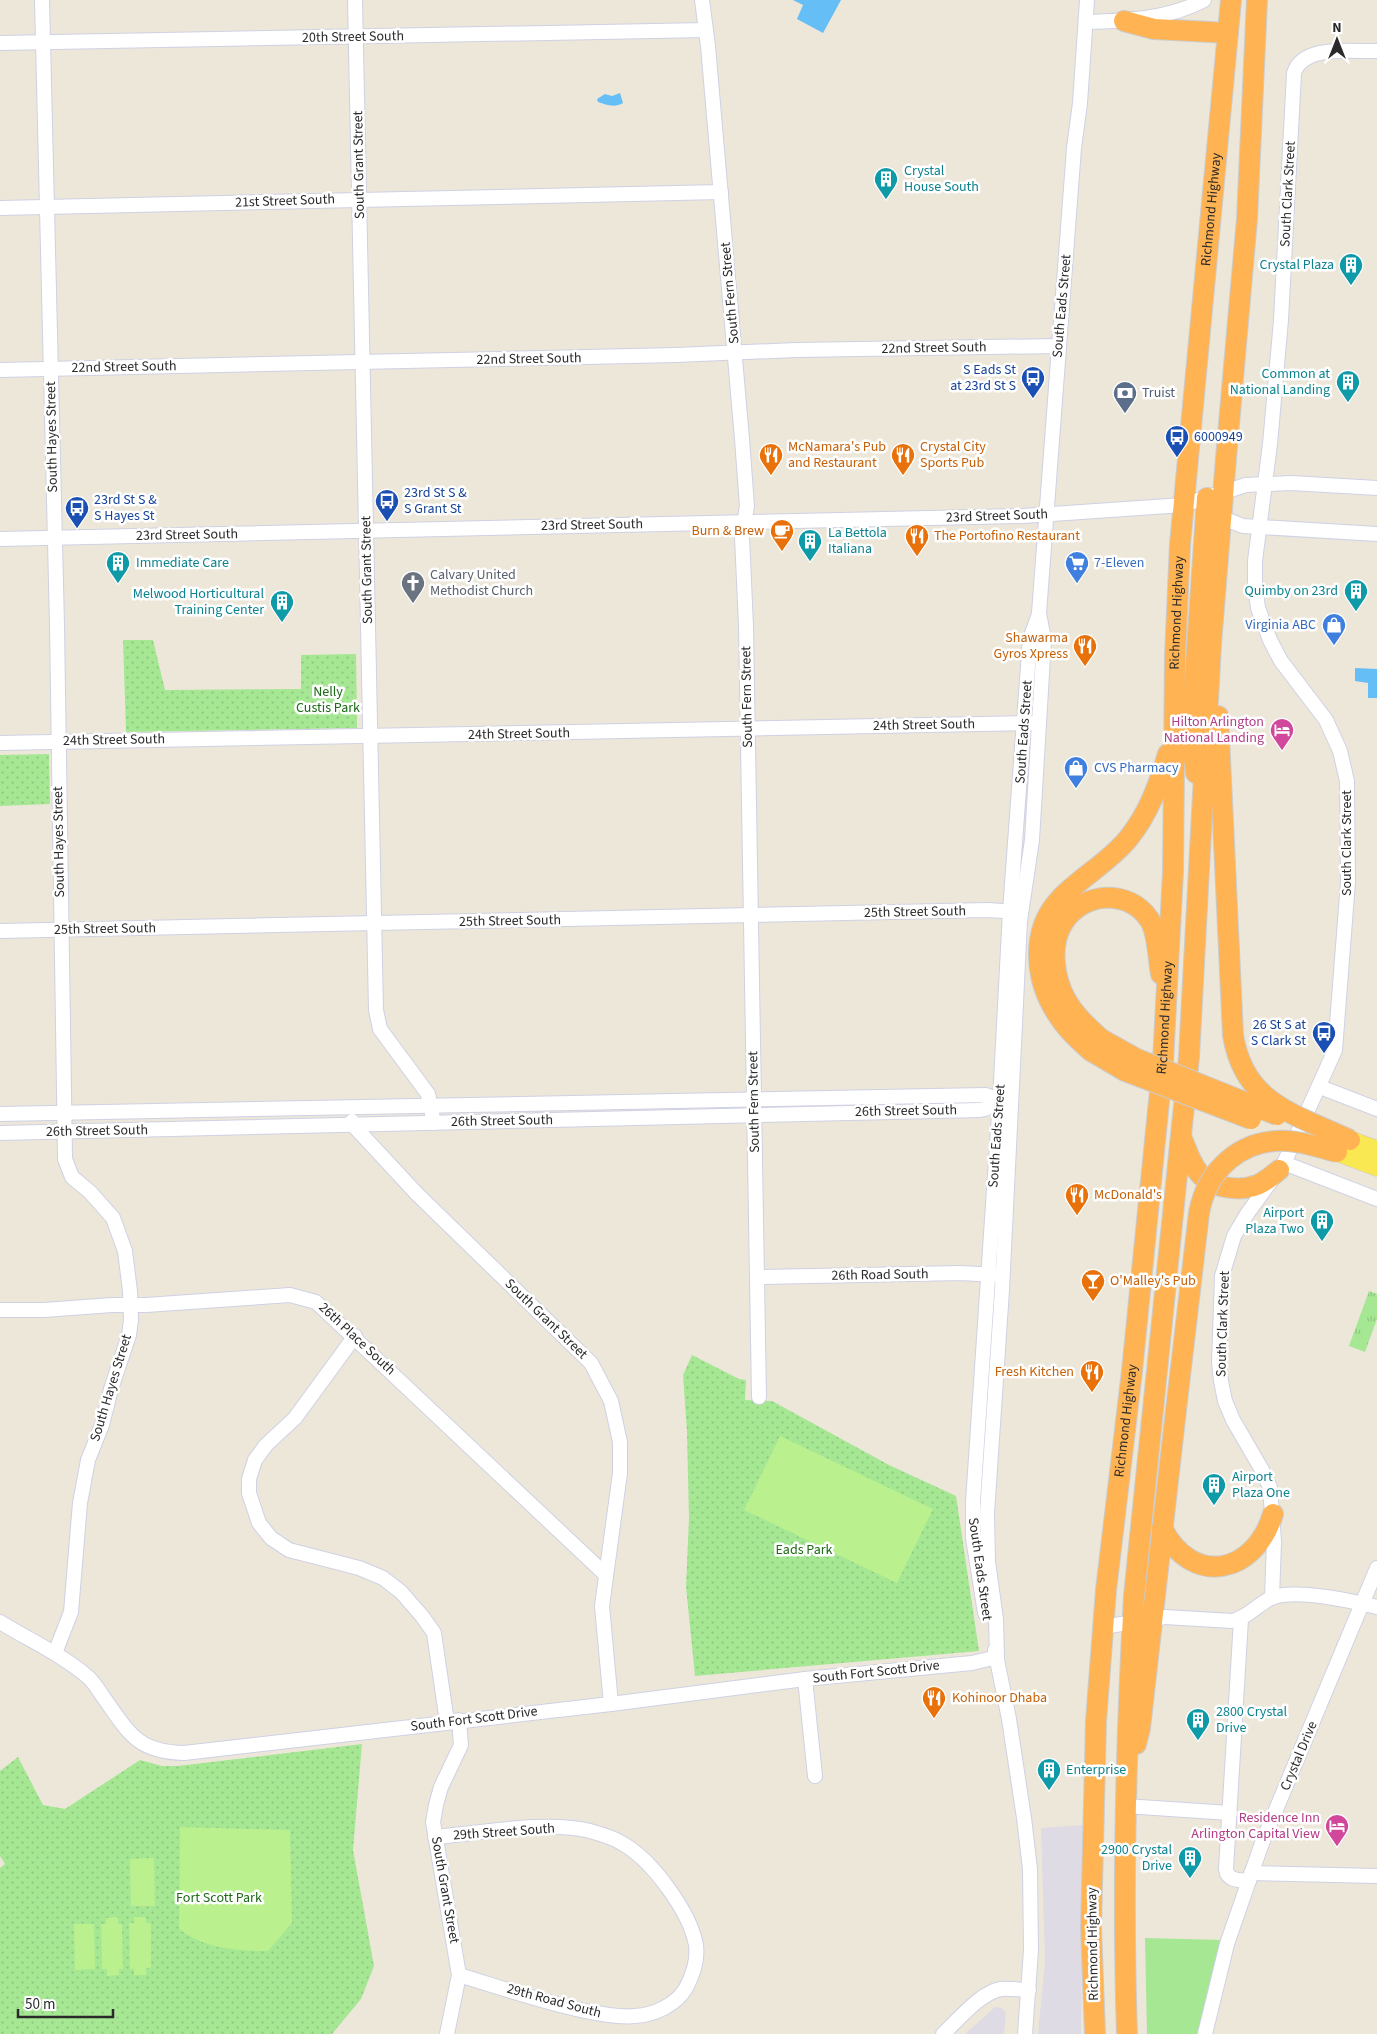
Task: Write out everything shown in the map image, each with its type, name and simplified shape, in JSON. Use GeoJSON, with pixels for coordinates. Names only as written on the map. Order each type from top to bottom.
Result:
{"type":"FeatureCollection","features":[{"type":"Feature","properties":{"kind":"highway","name":"Richmond Highway"},"geometry":{"type":"LineString","coordinates":[[1095,2034],[1091,1927],[1093,1801],[1103,1626],[1110,1548],[1127,1418],[1153,1176],[1167,1010],[1173,872],[1176,626],[1184,505],[1230,0]]}},
{"type":"Feature","properties":{"kind":"highway","name":"Richmond Highway"},"geometry":{"type":"LineString","coordinates":[[1128,2034],[1125,1954],[1125,1806],[1132,1622],[1182,1138],[1195,970],[1211,644],[1214,505],[1248,219],[1257,0]]}},
{"type":"Feature","properties":{"kind":"highway"},"geometry":{"type":"LineString","coordinates":[[1124,21],[1154,29],[1228,33]]}},
{"type":"Feature","properties":{"kind":"highway"},"geometry":{"type":"LineString","coordinates":[[1202,802],[1191,738],[1214,505]]}},
{"type":"Feature","properties":{"kind":"highway"},"geometry":{"type":"LineString","coordinates":[[1211,644],[1219,734],[1233,1034],[1237,1055],[1244,1073],[1256,1089],[1273,1103],[1344,1146]]}},
{"type":"Feature","properties":{"kind":"highway"},"geometry":{"type":"LineString","coordinates":[[1174,735],[1159,785],[1152,802],[1137,827],[1115,852],[1059,901],[1046,919],[1040,938],[1040,967],[1048,999],[1069,1030],[1096,1045],[1125,1071],[1344,1146]]}},
{"type":"Feature","properties":{"kind":"highway"},"geometry":{"type":"LineString","coordinates":[[1096,1045],[1065,999],[1060,988],[1055,964],[1055,943],[1062,924],[1068,916],[1085,904],[1105,897],[1124,899],[1141,909],[1149,918],[1154,932],[1167,1010]]}},
{"type":"Feature","properties":{"kind":"highway"},"geometry":{"type":"LineString","coordinates":[[1182,1138],[1198,1172],[1205,1179],[1217,1185],[1248,1188],[1261,1183],[1282,1167]]}},
{"type":"Feature","properties":{"kind":"highway"},"geometry":{"type":"LineString","coordinates":[[1126,1782],[1140,1728],[1199,1213],[1204,1194],[1211,1178],[1229,1158],[1247,1147],[1257,1144],[1288,1141],[1344,1146]]}},
{"type":"Feature","properties":{"kind":"highway"},"geometry":{"type":"LineString","coordinates":[[1162,1528],[1172,1545],[1182,1556],[1204,1565],[1220,1566],[1243,1558],[1257,1546],[1266,1532],[1273,1514]]}},
{"type":"Feature","properties":{"kind":"main road"},"geometry":{"type":"LineString","coordinates":[[1344,1146],[1377,1150]]}},
{"type":"Feature","properties":{"kind":"main road"},"geometry":{"type":"LineString","coordinates":[[1344,1146],[1377,1167]]}},
{"type":"Feature","properties":{"kind":"street","name":"South Hayes Street"},"geometry":{"type":"LineString","coordinates":[[42,0],[65,1160],[72,1177],[90,1192],[113,1218],[125,1251],[130,1306],[129,1334],[110,1389],[102,1426],[88,1460],[80,1503],[71,1612],[55,1652]]}},
{"type":"Feature","properties":{"kind":"street","name":"South Grant Street"},"geometry":{"type":"LineString","coordinates":[[355,0],[376,1010],[380,1030],[428,1094],[434,1123]]}},
{"type":"Feature","properties":{"kind":"street","name":"South Fern Street"},"geometry":{"type":"LineString","coordinates":[[702,0],[721,192],[746,500],[742,542],[746,626],[759,1397]]}},
{"type":"Feature","properties":{"kind":"street","name":"South Eads Street"},"geometry":{"type":"LineString","coordinates":[[997,1657],[996,1619],[989,1574],[987,1536],[1002,1275],[1006,1100],[1015,912],[1032,723],[1030,639],[1039,613],[1074,148],[1080,104],[1088,0]]}},
{"type":"Feature","properties":{"kind":"street"},"geometry":{"type":"LineString","coordinates":[[1086,22],[1124,21],[1159,15],[1204,0]]}},
{"type":"Feature","properties":{"kind":"street","name":"20th Street South"},"geometry":{"type":"LineString","coordinates":[[0,43],[706,30]]}},
{"type":"Feature","properties":{"kind":"street","name":"South Clark Street"},"geometry":{"type":"LineString","coordinates":[[1272,1598],[1274,1541],[1272,1496],[1266,1478],[1228,1410],[1223,1391],[1219,1362],[1222,1276],[1234,1236],[1282,1167],[1320,1087],[1335,1050],[1338,1035],[1348,898],[1347,781],[1340,752],[1332,731],[1320,711],[1281,661],[1262,620],[1256,596],[1254,573],[1271,440],[1281,320],[1294,73],[1301,60],[1312,55],[1377,52]]}},
{"type":"Feature","properties":{"kind":"street","name":"21st Street South"},"geometry":{"type":"LineString","coordinates":[[0,208],[721,192]]}},
{"type":"Feature","properties":{"kind":"street","name":"22nd Street South"},"geometry":{"type":"LineString","coordinates":[[0,370],[1059,346]]}},
{"type":"Feature","properties":{"kind":"street"},"geometry":{"type":"LineString","coordinates":[[1214,505],[1246,485],[1291,483],[1377,488]]}},
{"type":"Feature","properties":{"kind":"street","name":"23rd Street South"},"geometry":{"type":"LineString","coordinates":[[0,539],[1046,514],[1184,505],[1214,505],[1243,526],[1377,534]]}},
{"type":"Feature","properties":{"kind":"street","name":"24th Street South"},"geometry":{"type":"LineString","coordinates":[[0,743],[1032,723]]}},
{"type":"Feature","properties":{"kind":"street","name":"25th Street South"},"geometry":{"type":"LineString","coordinates":[[0,931],[1015,912]]}},
{"type":"Feature","properties":{"kind":"street"},"geometry":{"type":"LineString","coordinates":[[1320,1087],[1377,1109]]}},
{"type":"Feature","properties":{"kind":"street","name":"26th Street South"},"geometry":{"type":"LineString","coordinates":[[0,1114],[986,1095],[1006,1100]]}},
{"type":"Feature","properties":{"kind":"street","name":"South Eads Street"},"geometry":{"type":"LineString","coordinates":[[1006,1100],[988,1274],[972,1526],[987,1621],[997,1657],[1008,1719],[1028,1851],[1032,1927],[1025,2034]]}},
{"type":"Feature","properties":{"kind":"street","name":"26th Street South"},"geometry":{"type":"LineString","coordinates":[[0,1133],[985,1109],[1006,1100]]}},
{"type":"Feature","properties":{"kind":"street","name":"South Grant Street"},"geometry":{"type":"LineString","coordinates":[[349,1108],[353,1125],[417,1194],[592,1363],[611,1401],[620,1442],[620,1473],[602,1606],[611,1704]]}},
{"type":"Feature","properties":{"kind":"street"},"geometry":{"type":"LineString","coordinates":[[1282,1167],[1377,1199]]}},
{"type":"Feature","properties":{"kind":"street","name":"26th Road South"},"geometry":{"type":"LineString","coordinates":[[757,1277],[960,1273],[1002,1275]]}},
{"type":"Feature","properties":{"kind":"street","name":"26th Place South"},"geometry":{"type":"LineString","coordinates":[[0,1310],[44,1310],[112,1305],[130,1306],[290,1295],[316,1302],[606,1575]]}},
{"type":"Feature","properties":{"kind":"street","name":"South Grant Street"},"geometry":{"type":"LineString","coordinates":[[354,1336],[295,1418],[266,1445],[254,1460],[249,1478],[249,1493],[259,1523],[271,1538],[289,1550],[359,1568],[384,1578],[401,1592],[434,1633],[453,1721],[462,1745],[441,1787],[433,1822],[459,1974],[447,2034]]}},
{"type":"Feature","properties":{"kind":"street"},"geometry":{"type":"LineString","coordinates":[[979,1409],[994,1410]]}},
{"type":"Feature","properties":{"kind":"street","name":"Crystal Drive"},"geometry":{"type":"LineString","coordinates":[[1205,2034],[1227,1944],[1262,1843],[1377,1568]]}},
{"type":"Feature","properties":{"kind":"street"},"geometry":{"type":"LineString","coordinates":[[1103,1626],[1166,1617],[1222,1622],[1241,1619],[1272,1598],[1296,1594],[1377,1607]]}},
{"type":"Feature","properties":{"kind":"street"},"geometry":{"type":"LineString","coordinates":[[1361,1603],[1377,1601]]}},
{"type":"Feature","properties":{"kind":"street"},"geometry":{"type":"LineString","coordinates":[[1241,1619],[1227,1872],[1232,1879],[1250,1877],[1377,1876]]}},
{"type":"Feature","properties":{"kind":"street","name":"South Fort Scott Drive"},"geometry":{"type":"LineString","coordinates":[[0,1622],[24,1637],[55,1652],[90,1678],[135,1740],[164,1753],[184,1753],[611,1704],[805,1679],[979,1662],[997,1657]]}},
{"type":"Feature","properties":{"kind":"street"},"geometry":{"type":"LineString","coordinates":[[805,1679],[816,1776]]}},
{"type":"Feature","properties":{"kind":"street"},"geometry":{"type":"LineString","coordinates":[[1125,1806],[1230,1812]]}},
{"type":"Feature","properties":{"kind":"street","name":"29th Street South"},"geometry":{"type":"LineString","coordinates":[[435,1837],[558,1827],[588,1830],[625,1845],[644,1860],[665,1885],[685,1915],[692,1930],[696,1946],[693,1975]]}},
{"type":"Feature","properties":{"kind":"street","name":"29th Road South"},"geometry":{"type":"LineString","coordinates":[[459,1974],[566,2007],[615,2016],[636,2016],[654,2012],[670,2005],[682,1994],[693,1975]]}},
{"type":"Feature","properties":{"kind":"street"},"geometry":{"type":"LineString","coordinates":[[943,2034],[979,2000],[990,1993],[1002,1989],[1029,1990]]}},
{"type":"Feature","properties":{"kind":"shaded area"},"geometry":{"type":"Polygon","coordinates":[[[1084,1825],[1081,2034],[1038,2034],[1045,1962],[1041,1828],[1084,1825]]]}},
{"type":"Feature","properties":{"kind":"shaded area"},"geometry":{"type":"Polygon","coordinates":[[[995,2007],[1002,2008],[1006,2013],[1004,2034],[965,2034],[995,2007]]]}},
{"type":"Feature","properties":{"kind":"green space","name":"Nelly Custis Park"},"geometry":{"type":"Polygon","coordinates":[[[123,640],[153,640],[165,690],[301,689],[301,655],[356,654],[357,728],[126,732],[123,640]]]}},
{"type":"Feature","properties":{"kind":"green space"},"geometry":{"type":"Polygon","coordinates":[[[49,754],[50,804],[0,806],[0,755],[49,754]]]}},
{"type":"Feature","properties":{"kind":"green space"},"geometry":{"type":"Polygon","coordinates":[[[1369,1291],[1377,1294],[1377,1319],[1365,1352],[1349,1346],[1369,1291]]]}},
{"type":"Feature","properties":{"kind":"green space","name":"Eads Park"},"geometry":{"type":"Polygon","coordinates":[[[692,1355],[739,1379],[746,1380],[745,1400],[772,1401],[889,1465],[956,1496],[979,1651],[695,1676],[686,1587],[689,1518],[687,1432],[683,1375],[692,1355]]]}},
{"type":"Feature","properties":{"kind":"green space"},"geometry":{"type":"Polygon","coordinates":[[[780,1436],[933,1509],[897,1583],[744,1510],[780,1436]]]}},
{"type":"Feature","properties":{"kind":"green space","name":"Fort Scott Park"},"geometry":{"type":"Polygon","coordinates":[[[362,1744],[353,1850],[374,1966],[361,1999],[332,2034],[0,2034],[0,1868],[5,1864],[0,1856],[0,1771],[18,1757],[43,1805],[65,1809],[140,1760],[162,1766],[178,1766],[362,1744]]]}},
{"type":"Feature","properties":{"kind":"green space"},"geometry":{"type":"Polygon","coordinates":[[[180,1827],[290,1830],[292,1923],[268,1951],[222,1948],[200,1941],[179,1929],[180,1827]]]}},
{"type":"Feature","properties":{"kind":"green space"},"geometry":{"type":"Polygon","coordinates":[[[154,1858],[155,1906],[131,1906],[130,1859],[154,1858]]]}},
{"type":"Feature","properties":{"kind":"green space"},"geometry":{"type":"Polygon","coordinates":[[[118,1917],[118,1924],[122,1924],[123,1969],[119,1969],[119,1975],[107,1976],[107,1969],[102,1969],[101,1924],[106,1924],[106,1918],[118,1917]]]}},
{"type":"Feature","properties":{"kind":"green space"},"geometry":{"type":"Polygon","coordinates":[[[134,1917],[146,1917],[146,1923],[151,1923],[151,1968],[146,1968],[146,1975],[134,1975],[134,1969],[130,1969],[129,1923],[134,1923],[134,1917]]]}},
{"type":"Feature","properties":{"kind":"green space"},"geometry":{"type":"Polygon","coordinates":[[[74,1924],[94,1924],[95,1969],[75,1970],[74,1924]]]}},
{"type":"Feature","properties":{"kind":"green space"},"geometry":{"type":"Polygon","coordinates":[[[1145,1938],[1222,1940],[1197,2034],[1147,2034],[1145,1938]]]}},
{"type":"Feature","properties":{"kind":"water"},"geometry":{"type":"Polygon","coordinates":[[[793,0],[841,0],[823,33],[797,19],[803,5],[793,0]]]}},
{"type":"Feature","properties":{"kind":"water"},"geometry":{"type":"Polygon","coordinates":[[[620,93],[623,103],[620,105],[610,106],[598,102],[597,99],[605,94],[612,96],[620,93]]]}},
{"type":"Feature","properties":{"kind":"water"},"geometry":{"type":"Polygon","coordinates":[[[1355,668],[1377,669],[1377,698],[1368,698],[1368,683],[1355,681],[1355,668]]]}},
{"type":"Feature","properties":{"kind":"place","name":"Crystal House South"},"geometry":{"type":"Point","coordinates":[886,200]}},
{"type":"Feature","properties":{"kind":"place","name":"Crystal Plaza"},"geometry":{"type":"Point","coordinates":[1351,286]}},
{"type":"Feature","properties":{"kind":"place","name":"S Eads St at 23rd St S"},"geometry":{"type":"Point","coordinates":[1033,399]}},
{"type":"Feature","properties":{"kind":"place","name":"Common at National Landing"},"geometry":{"type":"Point","coordinates":[1348,403]}},
{"type":"Feature","properties":{"kind":"place","name":"Truist"},"geometry":{"type":"Point","coordinates":[1125,414]}},
{"type":"Feature","properties":{"kind":"place","name":"6000949"},"geometry":{"type":"Point","coordinates":[1177,458]}},
{"type":"Feature","properties":{"kind":"place","name":"McNamara's Pub and Restaurant"},"geometry":{"type":"Point","coordinates":[771,476]}},
{"type":"Feature","properties":{"kind":"place","name":"Crystal City Sports Pub"},"geometry":{"type":"Point","coordinates":[903,476]}},
{"type":"Feature","properties":{"kind":"place","name":"23rd St S & S Grant St"},"geometry":{"type":"Point","coordinates":[387,522]}},
{"type":"Feature","properties":{"kind":"place","name":"23rd St S & S Hayes St"},"geometry":{"type":"Point","coordinates":[77,529]}},
{"type":"Feature","properties":{"kind":"place","name":"Burn & Brew"},"geometry":{"type":"Point","coordinates":[782,552]}},
{"type":"Feature","properties":{"kind":"place","name":"The Portofino Restaurant"},"geometry":{"type":"Point","coordinates":[917,557]}},
{"type":"Feature","properties":{"kind":"place","name":"La Bettola Italiana"},"geometry":{"type":"Point","coordinates":[810,562]}},
{"type":"Feature","properties":{"kind":"place","name":"Immediate Care"},"geometry":{"type":"Point","coordinates":[118,584]}},
{"type":"Feature","properties":{"kind":"place","name":"7-Eleven"},"geometry":{"type":"Point","coordinates":[1077,584]}},
{"type":"Feature","properties":{"kind":"place","name":"Calvary United Methodist Church"},"geometry":{"type":"Point","coordinates":[413,604]}},
{"type":"Feature","properties":{"kind":"place","name":"Quimby on 23rd"},"geometry":{"type":"Point","coordinates":[1356,612]}},
{"type":"Feature","properties":{"kind":"place","name":"Melwood Horticultural Training Center"},"geometry":{"type":"Point","coordinates":[282,623]}},
{"type":"Feature","properties":{"kind":"place","name":"Virginia ABC"},"geometry":{"type":"Point","coordinates":[1334,646]}},
{"type":"Feature","properties":{"kind":"place","name":"Shawarma Gyros Xpress"},"geometry":{"type":"Point","coordinates":[1085,667]}},
{"type":"Feature","properties":{"kind":"place","name":"Hilton Arlington National Landing"},"geometry":{"type":"Point","coordinates":[1282,751]}},
{"type":"Feature","properties":{"kind":"place","name":"CVS Pharmacy"},"geometry":{"type":"Point","coordinates":[1076,789]}},
{"type":"Feature","properties":{"kind":"place","name":"26 St S at S Clark St"},"geometry":{"type":"Point","coordinates":[1324,1054]}},
{"type":"Feature","properties":{"kind":"place","name":"McDonald's"},"geometry":{"type":"Point","coordinates":[1077,1216]}},
{"type":"Feature","properties":{"kind":"place","name":"Airport Plaza Two"},"geometry":{"type":"Point","coordinates":[1322,1242]}},
{"type":"Feature","properties":{"kind":"place","name":"O'Malley's Pub"},"geometry":{"type":"Point","coordinates":[1093,1302]}},
{"type":"Feature","properties":{"kind":"place","name":"Fresh Kitchen"},"geometry":{"type":"Point","coordinates":[1092,1393]}},
{"type":"Feature","properties":{"kind":"place","name":"Airport Plaza One"},"geometry":{"type":"Point","coordinates":[1214,1506]}},
{"type":"Feature","properties":{"kind":"place","name":"Kohinoor Dhaba"},"geometry":{"type":"Point","coordinates":[934,1719]}},
{"type":"Feature","properties":{"kind":"place","name":"2800 Crystal Drive"},"geometry":{"type":"Point","coordinates":[1198,1741]}},
{"type":"Feature","properties":{"kind":"place","name":"Enterprise"},"geometry":{"type":"Point","coordinates":[1049,1791]}},
{"type":"Feature","properties":{"kind":"place","name":"Residence Inn Arlington Capital View"},"geometry":{"type":"Point","coordinates":[1337,1847]}},
{"type":"Feature","properties":{"kind":"place","name":"2900 Crystal Drive"},"geometry":{"type":"Point","coordinates":[1190,1879]}}]}
